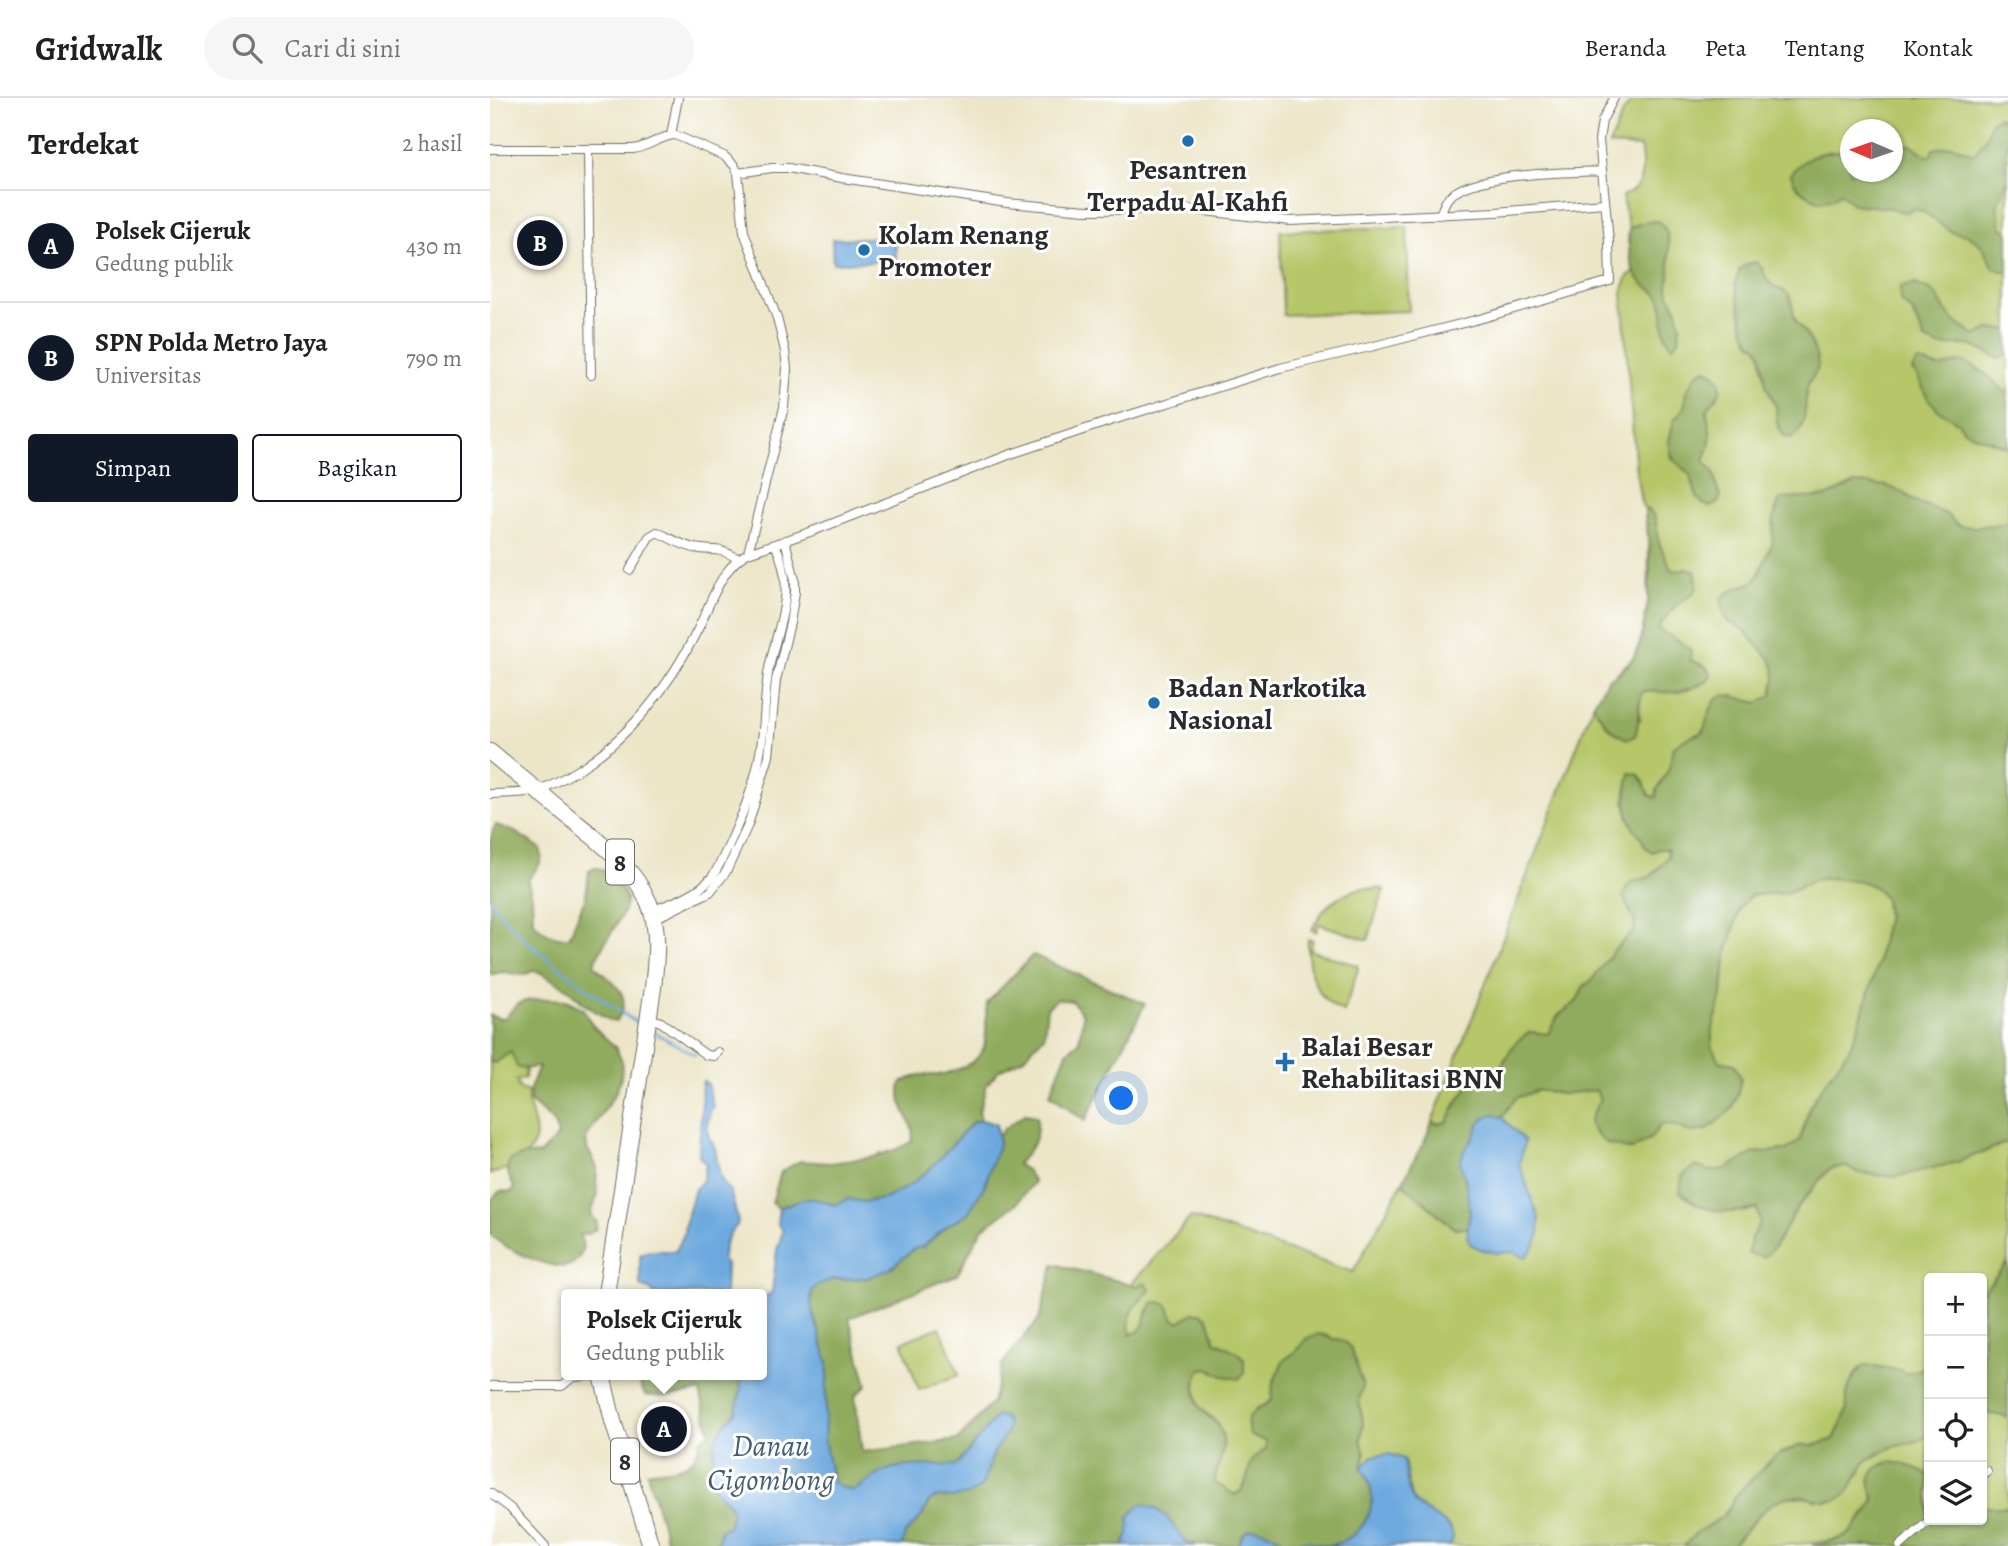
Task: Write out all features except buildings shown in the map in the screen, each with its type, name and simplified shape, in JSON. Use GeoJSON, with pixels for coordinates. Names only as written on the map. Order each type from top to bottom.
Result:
{"type":"FeatureCollection","features":[{"type":"Feature","properties":{"kind":"highway","name":"8"},"geometry":{"type":"LineString","coordinates":[[490,752],[593,836],[622,864],[638,884],[653,915],[657,950],[649,1020],[607,1289]]}},
{"type":"Feature","properties":{"kind":"highway","name":"8"},"geometry":{"type":"LineString","coordinates":[[603,1380],[651,1546]]}},
{"type":"Feature","properties":{"kind":"street"},"geometry":{"type":"LineString","coordinates":[[671,135],[678,98]]}},
{"type":"Feature","properties":{"kind":"street"},"geometry":{"type":"LineString","coordinates":[[490,794],[536,790],[561,780],[610,747],[656,699],[677,668],[722,580],[737,558],[1011,454],[1110,421],[1280,368],[1483,318],[1610,281],[1599,148],[1600,127],[1614,98]]}},
{"type":"Feature","properties":{"kind":"street"},"geometry":{"type":"LineString","coordinates":[[490,149],[641,148],[671,135],[724,156],[734,165],[738,173],[744,232],[782,333],[787,369],[784,407],[748,553]]}},
{"type":"Feature","properties":{"kind":"street"},"geometry":{"type":"LineString","coordinates":[[588,150],[591,375]]}},
{"type":"Feature","properties":{"kind":"street"},"geometry":{"type":"LineString","coordinates":[[738,173],[788,168],[986,200],[1076,210],[1187,209],[1290,222],[1604,203]]}},
{"type":"Feature","properties":{"kind":"street"},"geometry":{"type":"LineString","coordinates":[[1440,215],[1447,198],[1470,185],[1503,178],[1602,172]]}},
{"type":"Feature","properties":{"kind":"street"},"geometry":{"type":"LineString","coordinates":[[631,570],[649,537],[657,531],[693,548],[718,549],[737,558]]}},
{"type":"Feature","properties":{"kind":"street"},"geometry":{"type":"LineString","coordinates":[[774,666],[790,623],[795,592],[795,580],[785,540]]}},
{"type":"Feature","properties":{"kind":"street"},"geometry":{"type":"LineString","coordinates":[[653,915],[704,885],[718,868],[740,821],[760,754],[786,592],[781,555],[775,544]]}},
{"type":"Feature","properties":{"kind":"street"},"geometry":{"type":"LineString","coordinates":[[649,1020],[661,1022],[706,1055],[714,1056],[718,1052]]}},
{"type":"Feature","properties":{"kind":"street"},"geometry":{"type":"LineString","coordinates":[[491,1386],[562,1386],[569,1380]]}},
{"type":"Feature","properties":{"kind":"street"},"geometry":{"type":"LineString","coordinates":[[490,1493],[510,1508],[545,1546]]}},
{"type":"Feature","properties":{"kind":"street"},"geometry":{"type":"LineString","coordinates":[[1900,1546],[1924,1525]]}},
{"type":"Feature","properties":{"kind":"green space"},"geometry":{"type":"Polygon","coordinates":[[[1634,98],[2008,98],[2008,927],[1703,732],[1681,741],[1674,747],[1669,768],[1656,798],[1649,795],[1638,774],[1630,774],[1625,802],[1629,818],[1638,833],[1651,844],[1667,849],[1668,857],[1650,877],[1639,879],[1633,916],[1634,931],[1584,986],[1577,1001],[1558,1016],[1548,1035],[1530,1032],[1511,1049],[1503,1063],[1488,1077],[1480,1078],[1468,1087],[1447,1122],[1437,1124],[1432,1122],[1593,705],[1607,726],[1640,720],[1641,695],[1614,676],[1633,658],[1640,643],[1648,602],[1649,544],[1636,472],[1622,292],[1628,276],[1634,273],[1622,196],[1630,193],[1639,183],[1642,162],[1640,147],[1609,145],[1624,111],[1634,98]]]}},
{"type":"Feature","properties":{"kind":"green space"},"geometry":{"type":"Polygon","coordinates":[[[1998,117],[2008,126],[2008,180],[1997,205],[2001,227],[2008,232],[2008,271],[1994,268],[1982,246],[1968,235],[1952,232],[1922,211],[1914,209],[1907,212],[1853,204],[1840,192],[1834,198],[1819,201],[1798,188],[1791,174],[1810,157],[1840,151],[1840,182],[1903,182],[1903,145],[1914,146],[1930,157],[1933,149],[1952,145],[1974,154],[1986,138],[1991,122],[1998,117]]]}},
{"type":"Feature","properties":{"kind":"green space"},"geometry":{"type":"Polygon","coordinates":[[[1651,221],[1660,222],[1668,237],[1669,294],[1677,309],[1680,325],[1679,340],[1673,346],[1664,330],[1660,297],[1640,280],[1631,260],[1629,229],[1651,221]]]}},
{"type":"Feature","properties":{"kind":"green space"},"geometry":{"type":"Polygon","coordinates":[[[1407,227],[1409,311],[1283,315],[1280,231],[1407,227]]]}},
{"type":"Feature","properties":{"kind":"green space"},"geometry":{"type":"Polygon","coordinates":[[[1756,262],[1771,284],[1789,295],[1796,321],[1810,340],[1817,361],[1817,371],[1808,385],[1805,415],[1801,427],[1792,438],[1779,430],[1776,407],[1766,385],[1761,353],[1757,346],[1750,342],[1744,328],[1735,284],[1740,269],[1756,262]]]}},
{"type":"Feature","properties":{"kind":"green space"},"geometry":{"type":"Polygon","coordinates":[[[1915,284],[1933,292],[1951,317],[1975,336],[1989,329],[2008,330],[2008,354],[2000,359],[1971,345],[1939,346],[1925,340],[1912,311],[1900,301],[1900,287],[1915,284]]]}},
{"type":"Feature","properties":{"kind":"green space"},"geometry":{"type":"Polygon","coordinates":[[[1917,362],[1942,367],[1958,362],[1968,364],[2008,394],[2008,447],[1971,434],[1938,410],[1912,371],[1917,362]]]}},
{"type":"Feature","properties":{"kind":"green space"},"geometry":{"type":"Polygon","coordinates":[[[1705,369],[1715,375],[1720,385],[1719,394],[1707,412],[1710,438],[1704,460],[1714,473],[1721,496],[1718,503],[1710,507],[1697,497],[1690,475],[1672,458],[1669,441],[1674,420],[1684,408],[1686,392],[1698,373],[1705,369]]]}},
{"type":"Feature","properties":{"kind":"green space"},"geometry":{"type":"Polygon","coordinates":[[[1855,483],[1887,486],[1902,492],[1915,501],[1946,514],[1959,526],[2008,523],[2008,1142],[1958,1162],[1895,1177],[1859,1173],[1844,1166],[1829,1169],[1797,1208],[1775,1246],[1764,1257],[1748,1254],[1751,1238],[1760,1223],[1757,1208],[1736,1212],[1716,1211],[1698,1204],[1680,1192],[1682,1176],[1695,1166],[1711,1171],[1726,1169],[1754,1153],[1787,1150],[1800,1140],[1810,1106],[1848,1051],[1856,1034],[1878,963],[1887,916],[1885,899],[1875,887],[1861,881],[1830,878],[1814,880],[1786,893],[1751,895],[1740,907],[1727,953],[1721,1000],[1712,1032],[1712,1047],[1719,1061],[1734,1064],[1741,1078],[1732,1109],[1707,1130],[1690,1132],[1661,1124],[1652,1137],[1632,1150],[1606,1142],[1593,1129],[1589,1122],[1600,1099],[1596,1090],[1561,1094],[1538,1090],[1516,1098],[1502,1117],[1494,1114],[1480,1122],[1464,1151],[1460,1163],[1470,1212],[1467,1228],[1454,1228],[1402,1183],[1432,1122],[1447,1122],[1473,1081],[1480,1077],[1489,1077],[1503,1063],[1516,1042],[1530,1032],[1548,1034],[1558,1016],[1577,1001],[1584,986],[1634,931],[1635,923],[1623,896],[1628,886],[1652,875],[1668,857],[1667,849],[1652,852],[1645,847],[1634,828],[1626,801],[1630,773],[1638,774],[1649,795],[1656,798],[1657,790],[1669,768],[1674,747],[1681,741],[1703,732],[1715,700],[1726,695],[1758,703],[1772,695],[1775,677],[1771,660],[1743,629],[1729,622],[1724,614],[1721,598],[1753,582],[1758,576],[1772,544],[1774,517],[1780,499],[1826,497],[1855,483]]]}},
{"type":"Feature","properties":{"kind":"green space"},"geometry":{"type":"Polygon","coordinates":[[[1648,509],[1656,521],[1659,542],[1672,570],[1687,568],[1695,571],[1697,579],[1694,593],[1673,608],[1658,629],[1684,644],[1691,651],[1690,660],[1705,666],[1711,673],[1708,681],[1683,691],[1643,691],[1637,730],[1635,736],[1628,739],[1612,730],[1593,705],[1608,679],[1632,659],[1643,632],[1649,581],[1649,544],[1645,511],[1648,509]]]}},
{"type":"Feature","properties":{"kind":"green space"},"geometry":{"type":"Polygon","coordinates":[[[496,825],[513,831],[540,848],[540,862],[528,881],[533,920],[549,934],[569,937],[586,896],[589,871],[595,868],[605,871],[624,891],[626,903],[623,911],[594,965],[614,983],[623,996],[622,1012],[616,1022],[584,1004],[567,988],[539,972],[523,975],[501,972],[490,975],[490,844],[496,825]]]}},
{"type":"Feature","properties":{"kind":"green space"},"geometry":{"type":"Polygon","coordinates":[[[1830,878],[1861,881],[1875,887],[1885,899],[1887,916],[1878,963],[1856,1034],[1848,1051],[1810,1106],[1800,1140],[1787,1150],[1754,1153],[1726,1169],[1711,1171],[1743,1212],[1758,1208],[1760,1223],[1751,1238],[1775,1246],[1797,1208],[1829,1169],[1844,1166],[1859,1173],[1895,1177],[1958,1162],[2008,1142],[2008,1262],[1987,1287],[1987,1273],[1924,1273],[1924,1368],[1906,1374],[1866,1365],[1859,1369],[1847,1393],[1845,1416],[1834,1439],[1781,1453],[1739,1492],[1723,1516],[1696,1533],[1684,1546],[1449,1546],[1452,1542],[1411,1498],[1404,1459],[1362,1468],[1365,1454],[1361,1439],[1363,1423],[1359,1401],[1361,1378],[1354,1356],[1328,1335],[1307,1338],[1290,1355],[1273,1383],[1272,1400],[1266,1406],[1257,1408],[1250,1418],[1248,1428],[1251,1436],[1266,1441],[1266,1449],[1253,1460],[1240,1492],[1235,1495],[1215,1483],[1222,1450],[1217,1422],[1199,1407],[1197,1375],[1201,1369],[1209,1368],[1215,1373],[1238,1353],[1215,1341],[1213,1333],[1193,1313],[1180,1322],[1148,1310],[1138,1333],[1130,1334],[1129,1327],[1133,1310],[1150,1290],[1131,1284],[1191,1217],[1353,1272],[1402,1183],[1454,1228],[1502,1116],[1516,1098],[1538,1090],[1561,1094],[1596,1090],[1600,1099],[1589,1122],[1608,1144],[1632,1150],[1652,1137],[1661,1124],[1690,1132],[1719,1062],[1712,1047],[1712,1032],[1721,1000],[1727,953],[1740,907],[1751,895],[1786,893],[1814,880],[1830,878]]]}},
{"type":"Feature","properties":{"kind":"green space"},"geometry":{"type":"Polygon","coordinates":[[[1362,888],[1384,889],[1368,940],[1319,924],[1316,932],[1312,930],[1331,903],[1362,888]]]}},
{"type":"Feature","properties":{"kind":"green space"},"geometry":{"type":"Polygon","coordinates":[[[1308,939],[1313,940],[1310,950],[1359,966],[1344,1012],[1326,1000],[1314,982],[1308,939]]]}},
{"type":"Feature","properties":{"kind":"green space"},"geometry":{"type":"Polygon","coordinates":[[[1033,955],[1145,1004],[1085,1121],[1050,1094],[1067,1052],[1079,1042],[1083,1015],[1072,1001],[1057,999],[1047,1008],[1044,1036],[1022,1059],[999,1070],[987,1084],[979,1111],[981,1120],[973,1122],[930,1169],[909,1186],[887,1198],[864,1202],[848,1199],[834,1205],[806,1199],[779,1208],[772,1203],[781,1172],[800,1161],[831,1163],[873,1157],[912,1141],[911,1126],[900,1099],[902,1082],[920,1075],[952,1072],[977,1058],[985,1042],[987,1003],[1033,955]]]}},
{"type":"Feature","properties":{"kind":"green space"},"geometry":{"type":"Polygon","coordinates":[[[545,999],[566,1000],[582,1008],[594,1027],[615,1047],[622,1061],[621,1078],[615,1094],[586,1138],[587,1148],[597,1167],[598,1194],[591,1214],[597,1223],[596,1229],[579,1235],[582,1245],[580,1256],[567,1266],[549,1265],[526,1256],[490,1234],[491,1200],[500,1191],[512,1192],[514,1187],[508,1171],[510,1160],[540,1154],[558,1136],[551,1120],[530,1101],[530,1089],[539,1067],[517,1067],[511,1052],[495,1063],[490,1062],[490,1015],[502,1018],[520,1003],[545,999]]]}},
{"type":"Feature","properties":{"kind":"green space"},"geometry":{"type":"Polygon","coordinates":[[[516,1049],[526,1068],[525,1078],[516,1081],[520,1089],[528,1092],[536,1139],[522,1159],[510,1167],[490,1174],[490,1061],[516,1049]]]}},
{"type":"Feature","properties":{"kind":"green space"},"geometry":{"type":"Polygon","coordinates":[[[1025,1114],[1037,1116],[1037,1132],[1031,1147],[1017,1164],[1027,1171],[1034,1182],[1016,1204],[982,1229],[957,1275],[849,1318],[867,1385],[855,1396],[862,1452],[958,1440],[992,1403],[1003,1363],[1039,1319],[1054,1264],[1137,1286],[1143,1283],[1148,1285],[1150,1290],[1131,1315],[1130,1334],[1138,1332],[1152,1303],[1159,1302],[1167,1304],[1173,1318],[1179,1322],[1193,1313],[1202,1313],[1208,1318],[1215,1341],[1244,1358],[1244,1373],[1239,1379],[1223,1376],[1209,1368],[1201,1369],[1196,1384],[1199,1406],[1222,1434],[1223,1447],[1215,1483],[1235,1495],[1243,1488],[1254,1459],[1266,1449],[1266,1441],[1251,1436],[1248,1422],[1252,1413],[1272,1400],[1273,1383],[1283,1361],[1307,1338],[1320,1334],[1342,1340],[1351,1348],[1363,1386],[1359,1401],[1363,1423],[1361,1440],[1365,1454],[1362,1468],[1371,1492],[1368,1516],[1362,1527],[1353,1535],[1342,1542],[1325,1545],[1307,1541],[1286,1541],[1255,1529],[1242,1536],[1238,1546],[1195,1544],[1177,1534],[1157,1509],[1139,1505],[1129,1517],[1129,1534],[1123,1546],[902,1546],[905,1534],[922,1516],[929,1501],[936,1497],[952,1498],[981,1487],[996,1448],[1007,1432],[996,1417],[957,1465],[893,1468],[852,1491],[832,1481],[824,1439],[828,1363],[811,1306],[812,1290],[833,1279],[867,1278],[890,1269],[915,1248],[923,1247],[947,1226],[968,1213],[986,1183],[999,1145],[998,1136],[1025,1114]]]}},
{"type":"Feature","properties":{"kind":"green space"},"geometry":{"type":"Polygon","coordinates":[[[2008,1262],[2008,1417],[1987,1413],[1987,1287],[2008,1262]]]}},
{"type":"Feature","properties":{"kind":"green space"},"geometry":{"type":"Polygon","coordinates":[[[940,1327],[959,1375],[919,1390],[902,1342],[940,1327]]]}},
{"type":"Feature","properties":{"kind":"green space"},"geometry":{"type":"Polygon","coordinates":[[[1866,1365],[1900,1370],[1906,1374],[1924,1368],[1924,1438],[1890,1448],[1870,1458],[1850,1489],[1836,1500],[1799,1496],[1778,1500],[1760,1513],[1731,1546],[1684,1546],[1696,1533],[1723,1516],[1739,1492],[1774,1457],[1796,1447],[1812,1446],[1834,1439],[1846,1412],[1849,1386],[1866,1365]]]}},
{"type":"Feature","properties":{"kind":"green space"},"geometry":{"type":"Polygon","coordinates":[[[638,1380],[740,1380],[736,1412],[716,1439],[709,1480],[732,1512],[728,1527],[721,1530],[717,1546],[668,1546],[647,1472],[689,1463],[698,1450],[701,1439],[710,1433],[700,1391],[663,1397],[645,1395],[638,1380]]]}},
{"type":"Feature","properties":{"kind":"green space"},"geometry":{"type":"Polygon","coordinates":[[[1987,1413],[2008,1417],[2008,1507],[1987,1507],[1987,1413]]]}},
{"type":"Feature","properties":{"kind":"green space"},"geometry":{"type":"Polygon","coordinates":[[[1924,1438],[1924,1476],[1873,1491],[1874,1500],[1871,1506],[1846,1536],[1808,1544],[1731,1546],[1767,1507],[1776,1501],[1787,1497],[1801,1497],[1817,1501],[1859,1475],[1866,1461],[1895,1445],[1924,1438]]]}},
{"type":"Feature","properties":{"kind":"green space"},"geometry":{"type":"Polygon","coordinates":[[[1889,1462],[1904,1464],[1924,1473],[1924,1525],[1987,1525],[1987,1507],[2008,1507],[2008,1546],[1812,1546],[1840,1540],[1851,1533],[1873,1503],[1870,1476],[1878,1467],[1889,1462]]]}},
{"type":"Feature","properties":{"kind":"water","name":"Kolam Renang Promoter"},"geometry":{"type":"Polygon","coordinates":[[[895,237],[896,261],[833,263],[832,239],[895,237]]]}},
{"type":"Feature","properties":{"kind":"water"},"geometry":{"type":"Polygon","coordinates":[[[703,1081],[707,1083],[713,1106],[708,1119],[708,1134],[723,1182],[731,1191],[738,1224],[728,1237],[723,1251],[723,1262],[726,1264],[725,1289],[650,1289],[640,1286],[640,1255],[649,1251],[676,1251],[685,1232],[695,1189],[702,1182],[706,1164],[699,1156],[703,1081]]]}},
{"type":"Feature","properties":{"kind":"water"},"geometry":{"type":"Polygon","coordinates":[[[1494,1114],[1502,1117],[1525,1141],[1519,1164],[1539,1218],[1536,1244],[1526,1257],[1512,1252],[1482,1250],[1470,1244],[1467,1236],[1470,1212],[1460,1163],[1480,1122],[1494,1114]]]}},
{"type":"Feature","properties":{"kind":"water","name":"Danau Cigombong"},"geometry":{"type":"Polygon","coordinates":[[[981,1120],[996,1124],[999,1145],[986,1183],[968,1213],[947,1226],[923,1247],[915,1248],[890,1269],[867,1278],[833,1279],[819,1285],[812,1290],[811,1306],[828,1363],[824,1439],[832,1480],[838,1486],[852,1491],[880,1473],[897,1467],[957,1465],[996,1417],[1004,1417],[1008,1424],[1007,1432],[996,1448],[981,1487],[968,1495],[936,1497],[929,1501],[922,1516],[905,1534],[902,1546],[717,1546],[721,1529],[728,1527],[731,1511],[730,1505],[709,1480],[716,1439],[736,1412],[740,1380],[767,1380],[767,1296],[772,1292],[777,1250],[783,1231],[777,1223],[779,1208],[806,1199],[834,1205],[848,1199],[864,1202],[887,1198],[909,1186],[930,1169],[973,1122],[981,1120]]]}},
{"type":"Feature","properties":{"kind":"water"},"geometry":{"type":"Polygon","coordinates":[[[1389,1454],[1404,1459],[1408,1489],[1416,1504],[1452,1531],[1453,1538],[1449,1546],[1238,1546],[1246,1532],[1255,1529],[1286,1541],[1307,1541],[1325,1545],[1342,1542],[1362,1527],[1371,1505],[1371,1492],[1362,1468],[1373,1456],[1389,1454]]]}},
{"type":"Feature","properties":{"kind":"water"},"geometry":{"type":"Polygon","coordinates":[[[1139,1505],[1147,1505],[1166,1516],[1185,1542],[1196,1546],[1123,1546],[1129,1534],[1129,1517],[1139,1505]]]}},
{"type":"Feature","properties":{"kind":"waterway"},"geometry":{"type":"LineString","coordinates":[[490,899],[508,923],[541,953],[625,1016],[643,1026]]}},
{"type":"Feature","properties":{"kind":"waterway"},"geometry":{"type":"LineString","coordinates":[[652,1031],[695,1055]]}},
{"type":"Feature","properties":{"kind":"place","name":"Pesantren Terpadu Al-Kahfi"},"geometry":{"type":"Point","coordinates":[1188,141]}},
{"type":"Feature","properties":{"kind":"place","name":"SPN Polda Metro Jaya"},"geometry":{"type":"Point","coordinates":[540,243]}},
{"type":"Feature","properties":{"kind":"place","name":"Kolam Renang Promoter"},"geometry":{"type":"Point","coordinates":[864,250]}},
{"type":"Feature","properties":{"kind":"place","name":"Badan Narkotika Nasional"},"geometry":{"type":"Point","coordinates":[1154,703]}},
{"type":"Feature","properties":{"kind":"place","name":"Balai Besar Rehabilitasi BNN"},"geometry":{"type":"Point","coordinates":[1285,1062]}},
{"type":"Feature","properties":{"kind":"place","name":"Polsek Cijeruk"},"geometry":{"type":"Point","coordinates":[664,1429]}}]}
